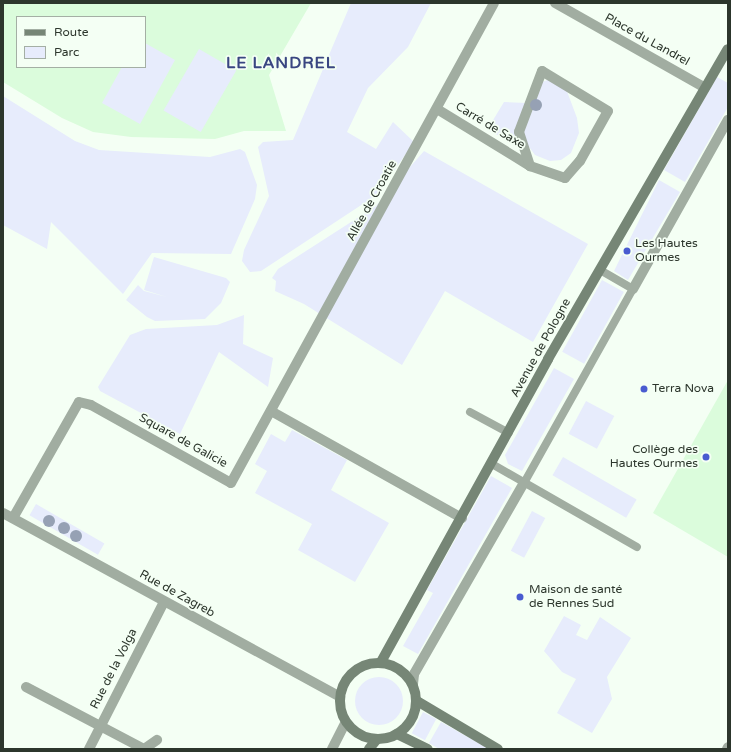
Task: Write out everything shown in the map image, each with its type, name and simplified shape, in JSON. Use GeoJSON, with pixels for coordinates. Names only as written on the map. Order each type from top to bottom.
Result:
{"type":"FeatureCollection","features":[{"type":"Feature","properties":{"kind":"street","name":"Allée de Croatie"},"geometry":{"type":"LineString","coordinates":[[271,411],[494,3]]}},
{"type":"Feature","properties":{"kind":"street","name":"Place du Landrel"},"geometry":{"type":"LineString","coordinates":[[555,3],[705,88]]}},
{"type":"Feature","properties":{"kind":"street","name":"Avenue de Pologne"},"geometry":{"type":"LineString","coordinates":[[381,662],[600,270],[705,88],[725,62],[728,49]]}},
{"type":"Feature","properties":{"kind":"street","name":"Carré de Saxe"},"geometry":{"type":"LineString","coordinates":[[437,109],[530,166],[565,178],[580,161],[608,111],[542,71],[519,132],[530,166]]}},
{"type":"Feature","properties":{"kind":"street"},"geometry":{"type":"LineString","coordinates":[[633,289],[728,120]]}},
{"type":"Feature","properties":{"kind":"street","name":"Square de Galicie"},"geometry":{"type":"LineString","coordinates":[[13,518],[79,402],[91,405],[231,483],[271,411]]}},
{"type":"Feature","properties":{"kind":"street"},"geometry":{"type":"LineString","coordinates":[[271,411],[462,518]]}},
{"type":"Feature","properties":{"kind":"street"},"geometry":{"type":"LineString","coordinates":[[412,684],[399,669],[381,662],[370,663],[351,673],[340,698],[346,722],[360,734],[377,739],[397,734],[412,720],[416,701],[412,684],[414,674],[524,483]]}},
{"type":"Feature","properties":{"kind":"street","name":"Rue de Zagreb"},"geometry":{"type":"LineString","coordinates":[[3,513],[340,698]]}},
{"type":"Feature","properties":{"kind":"street","name":"Rue de la Volga"},"geometry":{"type":"LineString","coordinates":[[89,749],[164,602]]}},
{"type":"Feature","properties":{"kind":"street"},"geometry":{"type":"LineString","coordinates":[[26,687],[144,749],[157,740]]}},
{"type":"Feature","properties":{"kind":"street"},"geometry":{"type":"LineString","coordinates":[[416,701],[498,749]]}},
{"type":"Feature","properties":{"kind":"street"},"geometry":{"type":"LineString","coordinates":[[332,749],[346,722]]}},
{"type":"Feature","properties":{"kind":"street"},"geometry":{"type":"LineString","coordinates":[[397,734],[428,749]]}},
{"type":"Feature","properties":{"kind":"street"},"geometry":{"type":"LineString","coordinates":[[369,749],[377,739]]}},
{"type":"Feature","properties":{"kind":"lane"},"geometry":{"type":"LineString","coordinates":[[524,483],[633,289],[600,270]]}},
{"type":"Feature","properties":{"kind":"lane"},"geometry":{"type":"LineString","coordinates":[[470,412],[509,433]]}},
{"type":"Feature","properties":{"kind":"lane"},"geometry":{"type":"LineString","coordinates":[[492,464],[638,547]]}},
{"type":"Feature","properties":{"kind":"shaded area"},"geometry":{"type":"Polygon","coordinates":[[[3,3],[311,3],[269,75],[286,131],[244,131],[215,139],[131,137],[93,132],[62,118],[3,82],[3,3]]]}},
{"type":"Feature","properties":{"kind":"shaded area","name":"Collège des Hautes Ourmes"},"geometry":{"type":"Polygon","coordinates":[[[728,380],[728,557],[653,513],[728,380]]]}},
{"type":"Feature","properties":{"kind":"green space"},"geometry":{"type":"Polygon","coordinates":[[[351,3],[431,3],[408,47],[368,88],[347,132],[376,149],[393,122],[414,142],[378,194],[261,271],[250,272],[242,261],[244,250],[269,196],[258,147],[263,142],[293,140],[351,3]]]}},
{"type":"Feature","properties":{"kind":"green space"},"geometry":{"type":"Polygon","coordinates":[[[146,44],[175,60],[140,124],[102,103],[121,68],[146,68],[146,44]]]}},
{"type":"Feature","properties":{"kind":"green space"},"geometry":{"type":"Polygon","coordinates":[[[199,49],[236,70],[201,132],[164,110],[199,49]]]}},
{"type":"Feature","properties":{"kind":"green space"},"geometry":{"type":"Polygon","coordinates":[[[717,77],[728,83],[728,107],[685,182],[664,170],[717,77]]]}},
{"type":"Feature","properties":{"kind":"green space"},"geometry":{"type":"Polygon","coordinates":[[[550,79],[565,86],[577,118],[579,133],[571,153],[561,160],[550,161],[535,155],[527,144],[512,142],[487,130],[504,102],[527,103],[540,83],[550,79]]]}},
{"type":"Feature","properties":{"kind":"green space"},"geometry":{"type":"Polygon","coordinates":[[[3,96],[75,141],[99,150],[210,157],[240,149],[245,152],[257,185],[255,199],[231,254],[152,253],[123,294],[51,222],[47,249],[3,225],[3,96]]]}},
{"type":"Feature","properties":{"kind":"green space"},"geometry":{"type":"Polygon","coordinates":[[[424,151],[588,244],[533,342],[445,291],[402,365],[304,304],[275,291],[276,281],[272,278],[278,269],[376,206],[424,151]]]}},
{"type":"Feature","properties":{"kind":"green space"},"geometry":{"type":"Polygon","coordinates":[[[659,180],[680,192],[628,280],[614,271],[659,180]]]}},
{"type":"Feature","properties":{"kind":"green space"},"geometry":{"type":"Polygon","coordinates":[[[154,257],[226,278],[230,282],[221,303],[205,319],[155,321],[147,317],[126,300],[138,285],[144,291],[167,297],[144,290],[154,257]]]}},
{"type":"Feature","properties":{"kind":"green space"},"geometry":{"type":"Polygon","coordinates":[[[602,280],[624,292],[584,364],[562,352],[602,280]]]}},
{"type":"Feature","properties":{"kind":"green space"},"geometry":{"type":"Polygon","coordinates":[[[244,315],[243,344],[273,358],[268,387],[219,352],[180,434],[100,391],[98,387],[130,335],[146,329],[217,325],[244,315]]]}},
{"type":"Feature","properties":{"kind":"green space"},"geometry":{"type":"Polygon","coordinates":[[[554,368],[574,379],[522,471],[508,464],[505,455],[554,368]]]}},
{"type":"Feature","properties":{"kind":"green space"},"geometry":{"type":"Polygon","coordinates":[[[586,401],[614,416],[597,449],[569,434],[586,401]]]}},
{"type":"Feature","properties":{"kind":"green space"},"geometry":{"type":"Polygon","coordinates":[[[292,430],[347,460],[331,490],[389,523],[355,582],[298,550],[312,524],[255,493],[267,471],[255,464],[271,434],[285,442],[292,430]]]}},
{"type":"Feature","properties":{"kind":"green space"},"geometry":{"type":"Polygon","coordinates":[[[563,457],[637,500],[626,518],[552,475],[563,457]]]}},
{"type":"Feature","properties":{"kind":"green space"},"geometry":{"type":"Polygon","coordinates":[[[491,476],[512,488],[418,654],[403,646],[433,593],[427,590],[491,476]]]}},
{"type":"Feature","properties":{"kind":"green space"},"geometry":{"type":"Polygon","coordinates":[[[36,504],[104,544],[98,555],[30,515],[36,504]]]}},
{"type":"Feature","properties":{"kind":"green space"},"geometry":{"type":"Polygon","coordinates":[[[532,511],[545,518],[524,558],[511,551],[532,511]]]}},
{"type":"Feature","properties":{"kind":"green space"},"geometry":{"type":"Polygon","coordinates":[[[564,616],[581,625],[576,635],[587,640],[600,617],[631,638],[607,677],[612,699],[592,733],[557,713],[576,679],[562,672],[544,651],[564,616]]]}},
{"type":"Feature","properties":{"kind":"green space"},"geometry":{"type":"Polygon","coordinates":[[[379,677],[388,679],[396,684],[401,692],[403,701],[401,710],[396,718],[388,723],[379,725],[370,723],[362,718],[357,710],[355,701],[357,692],[362,684],[370,679],[379,677]]]}},
{"type":"Feature","properties":{"kind":"green space"},"geometry":{"type":"Polygon","coordinates":[[[423,712],[436,719],[425,740],[412,733],[423,712]]]}},
{"type":"Feature","properties":{"kind":"green space"},"geometry":{"type":"Polygon","coordinates":[[[441,722],[489,749],[439,749],[429,743],[441,722]]]}},
{"type":"Feature","properties":{"kind":"place","name":"Les Hautes Ourmes"},"geometry":{"type":"Point","coordinates":[627,251]}},
{"type":"Feature","properties":{"kind":"place","name":"Terra Nova"},"geometry":{"type":"Point","coordinates":[644,389]}},
{"type":"Feature","properties":{"kind":"place","name":"Collège des Hautes Ourmes"},"geometry":{"type":"Point","coordinates":[706,457]}},
{"type":"Feature","properties":{"kind":"place","name":"Maison de santé de Rennes Sud"},"geometry":{"type":"Point","coordinates":[520,597]}},
{"type":"Feature","properties":{"kind":"district","name":"LE LANDREL"},"geometry":{"type":"Point","coordinates":[281,63]}}]}
